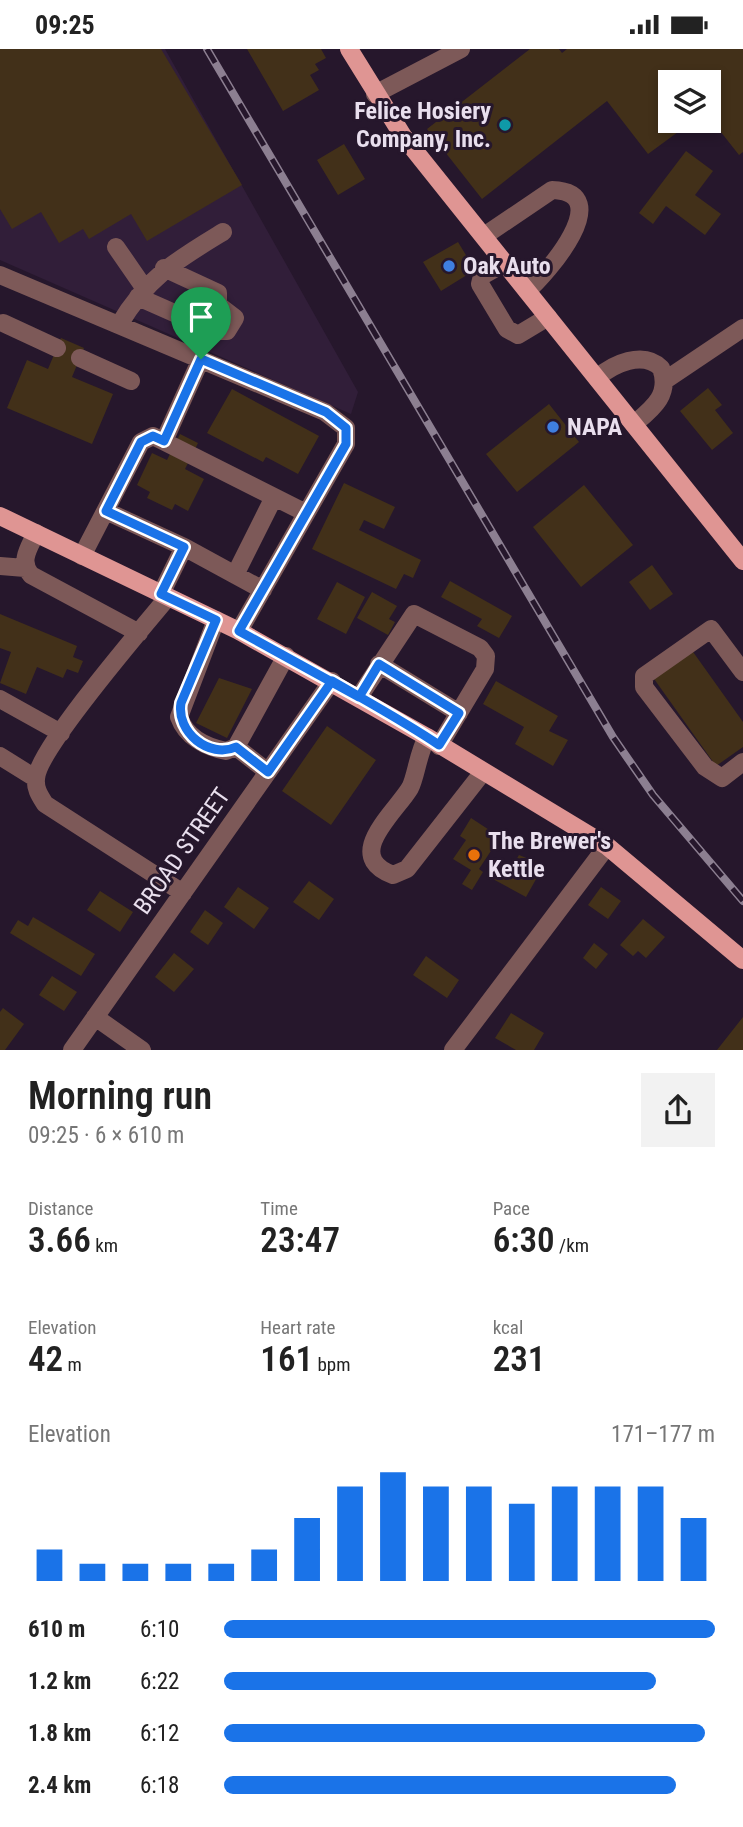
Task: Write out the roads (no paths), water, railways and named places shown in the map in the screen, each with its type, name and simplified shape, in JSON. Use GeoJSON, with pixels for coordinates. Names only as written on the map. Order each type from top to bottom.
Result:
{"type":"FeatureCollection","features":[{"type":"Feature","properties":{"kind":"main road"},"geometry":{"type":"LineString","coordinates":[[349,49],[403,136],[743,561]]}},
{"type":"Feature","properties":{"kind":"main road"},"geometry":{"type":"LineString","coordinates":[[0,516],[239,631],[332,681],[433,741],[607,846],[743,960]]}},
{"type":"Feature","properties":{"kind":"street"},"geometry":{"type":"LineString","coordinates":[[375,94],[461,49]]}},
{"type":"Feature","properties":{"kind":"street"},"geometry":{"type":"LineString","coordinates":[[484,236],[552,190],[570,195],[578,206],[580,218],[576,230],[544,276],[527,291]]}},
{"type":"Feature","properties":{"kind":"street"},"geometry":{"type":"LineString","coordinates":[[119,325],[141,293],[164,268],[223,232]]}},
{"type":"Feature","properties":{"kind":"street"},"geometry":{"type":"LineString","coordinates":[[116,247],[141,293],[215,331],[227,331],[235,318],[218,305],[218,293],[164,268]]}},
{"type":"Feature","properties":{"kind":"street"},"geometry":{"type":"LineString","coordinates":[[505,263],[482,276],[480,284],[507,329],[518,335],[548,317]]}},
{"type":"Feature","properties":{"kind":"street"},"geometry":{"type":"LineString","coordinates":[[0,275],[326,412],[346,428],[346,444],[239,631]]}},
{"type":"Feature","properties":{"kind":"street"},"geometry":{"type":"LineString","coordinates":[[3,323],[57,348]]}},
{"type":"Feature","properties":{"kind":"street"},"geometry":{"type":"LineString","coordinates":[[664,381],[743,328]]}},
{"type":"Feature","properties":{"kind":"street"},"geometry":{"type":"LineString","coordinates":[[80,358],[131,381]]}},
{"type":"Feature","properties":{"kind":"street"},"geometry":{"type":"LineString","coordinates":[[164,441],[201,359]]}},
{"type":"Feature","properties":{"kind":"street"},"geometry":{"type":"LineString","coordinates":[[597,378],[622,362],[646,360],[657,364],[664,381],[660,400],[634,424]]}},
{"type":"Feature","properties":{"kind":"street"},"geometry":{"type":"LineString","coordinates":[[82,556],[141,442],[153,436],[306,513]]}},
{"type":"Feature","properties":{"kind":"street"},"geometry":{"type":"LineString","coordinates":[[235,575],[274,497]]}},
{"type":"Feature","properties":{"kind":"street"},"geometry":{"type":"LineString","coordinates":[[106,511],[184,547],[263,590]]}},
{"type":"Feature","properties":{"kind":"street"},"geometry":{"type":"LineString","coordinates":[[36,533],[24,560],[25,568],[31,575],[139,633]]}},
{"type":"Feature","properties":{"kind":"street"},"geometry":{"type":"LineString","coordinates":[[183,893],[45,804],[37,791],[36,778],[42,761],[61,733],[139,633],[165,595],[184,547]]}},
{"type":"Feature","properties":{"kind":"street"},"geometry":{"type":"LineString","coordinates":[[1,570],[25,568]]}},
{"type":"Feature","properties":{"kind":"street"},"geometry":{"type":"LineString","coordinates":[[359,697],[414,614],[480,648],[486,656],[485,669],[459,713],[418,755],[411,786],[377,831],[371,845],[373,861],[382,870],[393,875],[407,869],[483,772]]}},
{"type":"Feature","properties":{"kind":"street"},"geometry":{"type":"LineString","coordinates":[[216,620],[181,703],[179,717],[183,727],[206,744],[226,751],[236,747],[286,656]]}},
{"type":"Feature","properties":{"kind":"street"},"geometry":{"type":"LineString","coordinates":[[743,672],[711,629],[645,676],[644,687],[705,767],[722,778],[743,762]]}},
{"type":"Feature","properties":{"kind":"street"},"geometry":{"type":"LineString","coordinates":[[379,664],[459,713]]}},
{"type":"Feature","properties":{"kind":"street","name":"BROAD STREET"},"geometry":{"type":"LineString","coordinates":[[72,1050],[332,681]]}},
{"type":"Feature","properties":{"kind":"street"},"geometry":{"type":"LineString","coordinates":[[0,699],[61,733]]}},
{"type":"Feature","properties":{"kind":"street"},"geometry":{"type":"LineString","coordinates":[[236,747],[268,772]]}},
{"type":"Feature","properties":{"kind":"street"},"geometry":{"type":"LineString","coordinates":[[0,756],[36,778]]}},
{"type":"Feature","properties":{"kind":"street"},"geometry":{"type":"LineString","coordinates":[[453,1050],[607,846]]}},
{"type":"Feature","properties":{"kind":"street"},"geometry":{"type":"LineString","coordinates":[[95,1017],[142,1050]]}},
{"type":"Feature","properties":{"kind":"railway"},"geometry":{"type":"LineString","coordinates":[[207,49],[613,737],[653,795],[743,901]]}},
{"type":"Feature","properties":{"kind":"place","name":"Felice Hosiery Company, Inc."},"geometry":{"type":"Point","coordinates":[505,125]}},
{"type":"Feature","properties":{"kind":"place","name":"Oak Auto"},"geometry":{"type":"Point","coordinates":[449,266]}},
{"type":"Feature","properties":{"kind":"place","name":"NAPA"},"geometry":{"type":"Point","coordinates":[553,427]}},
{"type":"Feature","properties":{"kind":"place","name":"The Brewer's Kettle"},"geometry":{"type":"Point","coordinates":[474,855]}}]}
